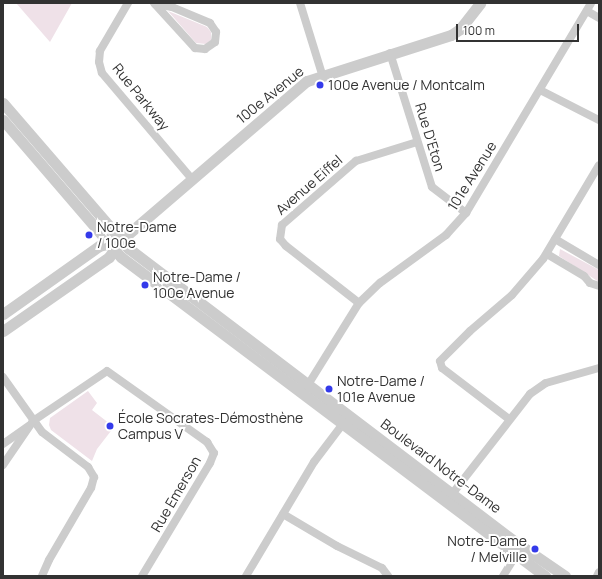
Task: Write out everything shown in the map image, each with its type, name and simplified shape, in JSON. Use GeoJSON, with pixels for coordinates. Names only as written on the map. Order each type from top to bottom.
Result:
{"type":"FeatureCollection","features":[{"type":"Feature","properties":{"kind":"street","name":"Rue Parkway"},"geometry":{"type":"LineString","coordinates":[[128,3],[100,51],[102,73],[192,179]]}},
{"type":"Feature","properties":{"kind":"street"},"geometry":{"type":"LineString","coordinates":[[300,3],[322,74]]}},
{"type":"Feature","properties":{"kind":"street","name":"100e Avenue"},"geometry":{"type":"LineString","coordinates":[[3,330],[106,259],[114,245],[307,81],[322,74],[451,35],[460,29],[480,3]]}},
{"type":"Feature","properties":{"kind":"street","name":"101e Avenue"},"geometry":{"type":"LineString","coordinates":[[305,389],[359,303],[380,283],[446,235],[466,213],[591,3]]}},
{"type":"Feature","properties":{"kind":"street"},"geometry":{"type":"LineString","coordinates":[[154,4],[172,7],[210,23],[216,32],[215,42],[205,49],[195,48],[154,4]]}},
{"type":"Feature","properties":{"kind":"street"},"geometry":{"type":"LineString","coordinates":[[587,11],[599,18]]}},
{"type":"Feature","properties":{"kind":"street","name":"Rue D'Eton"},"geometry":{"type":"LineString","coordinates":[[390,53],[432,187],[466,213]]}},
{"type":"Feature","properties":{"kind":"street"},"geometry":{"type":"LineString","coordinates":[[540,90],[599,120]]}},
{"type":"Feature","properties":{"kind":"street","name":"Boulevard Notre-Dame"},"geometry":{"type":"LineString","coordinates":[[3,103],[114,245]]}},
{"type":"Feature","properties":{"kind":"street","name":"Boulevard Notre-Dame"},"geometry":{"type":"LineString","coordinates":[[3,120],[114,245],[518,550],[545,576]]}},
{"type":"Feature","properties":{"kind":"street","name":"Avenue Eiffel"},"geometry":{"type":"LineString","coordinates":[[359,303],[286,246],[280,239],[282,225],[356,161],[417,142]]}},
{"type":"Feature","properties":{"kind":"street"},"geometry":{"type":"LineString","coordinates":[[509,419],[442,368],[440,361],[470,331],[512,295],[547,254],[599,165]]}},
{"type":"Feature","properties":{"kind":"street"},"geometry":{"type":"LineString","coordinates":[[555,239],[599,265]]}},
{"type":"Feature","properties":{"kind":"street","name":"100e Avenue"},"geometry":{"type":"LineString","coordinates":[[3,314],[99,246],[114,245]]}},
{"type":"Feature","properties":{"kind":"street"},"geometry":{"type":"LineString","coordinates":[[547,254],[584,276],[590,283],[599,286]]}},
{"type":"Feature","properties":{"kind":"street"},"geometry":{"type":"LineString","coordinates":[[450,498],[509,419],[530,394],[546,383],[599,368]]}},
{"type":"Feature","properties":{"kind":"street","name":"Rue Emerson"},"geometry":{"type":"LineString","coordinates":[[31,423],[107,371],[207,442],[214,453],[210,463],[142,576]]}},
{"type":"Feature","properties":{"kind":"street"},"geometry":{"type":"LineString","coordinates":[[3,377],[31,423],[88,467],[94,477],[91,488],[49,560],[42,576]]}},
{"type":"Feature","properties":{"kind":"street"},"geometry":{"type":"LineString","coordinates":[[246,576],[314,462],[346,420]]}},
{"type":"Feature","properties":{"kind":"street"},"geometry":{"type":"LineString","coordinates":[[3,444],[31,423]]}},
{"type":"Feature","properties":{"kind":"street"},"geometry":{"type":"LineString","coordinates":[[3,465],[31,423]]}},
{"type":"Feature","properties":{"kind":"street"},"geometry":{"type":"LineString","coordinates":[[284,514],[337,546],[382,568],[388,576]]}},
{"type":"Feature","properties":{"kind":"street"},"geometry":{"type":"LineString","coordinates":[[503,576],[518,550]]}},
{"type":"Feature","properties":{"kind":"street","name":"Boulevard Notre-Dame"},"geometry":{"type":"LineString","coordinates":[[518,550],[565,576]]}},
{"type":"Feature","properties":{"kind":"street"},"geometry":{"type":"LineString","coordinates":[[597,576],[599,572]]}},
{"type":"Feature","properties":{"kind":"shaded area"},"geometry":{"type":"Polygon","coordinates":[[[16,3],[72,3],[50,42],[16,3]]]}},
{"type":"Feature","properties":{"kind":"shaded area"},"geometry":{"type":"Polygon","coordinates":[[[168,11],[207,27],[211,32],[211,40],[206,44],[196,43],[168,11]]]}},
{"type":"Feature","properties":{"kind":"shaded area"},"geometry":{"type":"Polygon","coordinates":[[[560,249],[599,270],[599,282],[559,256],[560,249]]]}},
{"type":"Feature","properties":{"kind":"shaded area"},"geometry":{"type":"Polygon","coordinates":[[[88,391],[97,403],[92,410],[114,427],[97,449],[92,461],[51,430],[49,425],[50,418],[88,391]]]}},
{"type":"Feature","properties":{"kind":"place","name":"100e Avenue / Montcalm"},"geometry":{"type":"Point","coordinates":[320,85]}},
{"type":"Feature","properties":{"kind":"place","name":"Notre-Dame / 100e"},"geometry":{"type":"Point","coordinates":[89,235]}},
{"type":"Feature","properties":{"kind":"place","name":"Notre-Dame / 100e Avenue"},"geometry":{"type":"Point","coordinates":[145,285]}},
{"type":"Feature","properties":{"kind":"place","name":"Notre-Dame / 101e Avenue"},"geometry":{"type":"Point","coordinates":[329,389]}},
{"type":"Feature","properties":{"kind":"place","name":"École Socrates-Démosthène Campus V"},"geometry":{"type":"Point","coordinates":[110,426]}},
{"type":"Feature","properties":{"kind":"place","name":"Notre-Dame / Melville"},"geometry":{"type":"Point","coordinates":[535,549]}}]}
